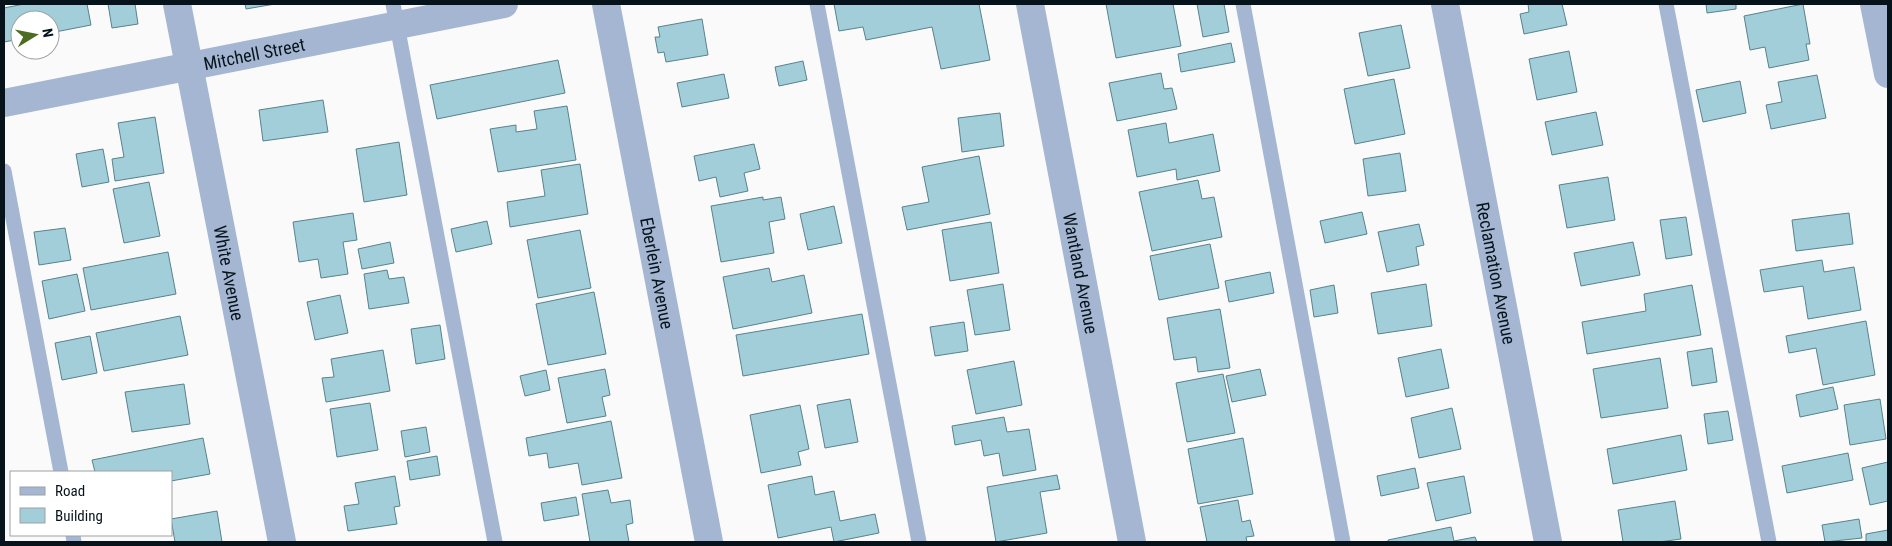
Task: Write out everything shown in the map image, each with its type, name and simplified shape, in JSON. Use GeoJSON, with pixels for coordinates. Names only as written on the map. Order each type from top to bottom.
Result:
{"type":"FeatureCollection","features":[{"type":"Feature","properties":{"kind":"street","name":"White Avenue"},"geometry":{"type":"LineString","coordinates":[[177,4],[282,542]]}},
{"type":"Feature","properties":{"kind":"street","name":"Mitchell Street"},"geometry":{"type":"LineString","coordinates":[[4,103],[188,67],[395,14],[504,4]]}},
{"type":"Feature","properties":{"kind":"street","name":"Eberlein Avenue"},"geometry":{"type":"LineString","coordinates":[[606,4],[709,542]]}},
{"type":"Feature","properties":{"kind":"street","name":"Wantland Avenue"},"geometry":{"type":"LineString","coordinates":[[1030,4],[1132,542]]}},
{"type":"Feature","properties":{"kind":"street","name":"Reclamation Avenue"},"geometry":{"type":"LineString","coordinates":[[1445,4],[1548,542]]}},
{"type":"Feature","properties":{"kind":"street"},"geometry":{"type":"LineString","coordinates":[[1874,4],[1888,74]]}},
{"type":"Feature","properties":{"kind":"lane"},"geometry":{"type":"LineString","coordinates":[[817,4],[919,542]]}},
{"type":"Feature","properties":{"kind":"lane"},"geometry":{"type":"LineString","coordinates":[[1243,4],[1343,542]]}},
{"type":"Feature","properties":{"kind":"lane"},"geometry":{"type":"LineString","coordinates":[[1666,4],[1769,542]]}},
{"type":"Feature","properties":{"kind":"lane"},"geometry":{"type":"LineString","coordinates":[[395,14],[495,542]]}},
{"type":"Feature","properties":{"kind":"lane"},"geometry":{"type":"LineString","coordinates":[[4,171],[61,471]]}},
{"type":"Feature","properties":{"kind":"building"},"geometry":{"type":"Polygon","coordinates":[[[24,4],[87,4],[91,25],[60,31],[60,10],[10,10],[10,41],[4,42],[4,8],[24,4]]]}},
{"type":"Feature","properties":{"kind":"building"},"geometry":{"type":"Polygon","coordinates":[[[108,4],[135,4],[138,24],[112,28],[108,4]]]}},
{"type":"Feature","properties":{"kind":"building"},"geometry":{"type":"Polygon","coordinates":[[[245,4],[275,4],[246,9],[245,4]]]}},
{"type":"Feature","properties":{"kind":"building"},"geometry":{"type":"Polygon","coordinates":[[[834,4],[979,4],[990,60],[941,69],[932,27],[866,40],[863,27],[839,31],[834,4]]]}},
{"type":"Feature","properties":{"kind":"building"},"geometry":{"type":"Polygon","coordinates":[[[1106,4],[1173,4],[1181,46],[1116,58],[1106,4]]]}},
{"type":"Feature","properties":{"kind":"building"},"geometry":{"type":"Polygon","coordinates":[[[1197,4],[1224,4],[1229,32],[1203,37],[1197,4]]]}},
{"type":"Feature","properties":{"kind":"building"},"geometry":{"type":"Polygon","coordinates":[[[1528,4],[1562,4],[1567,25],[1524,34],[1520,14],[1529,12],[1528,4]]]}},
{"type":"Feature","properties":{"kind":"building"},"geometry":{"type":"Polygon","coordinates":[[[1706,4],[1736,4],[1736,9],[1707,13],[1706,4]]]}},
{"type":"Feature","properties":{"kind":"building"},"geometry":{"type":"Polygon","coordinates":[[[1803,4],[1810,44],[1806,44],[1809,60],[1769,68],[1765,47],[1750,50],[1744,16],[1803,4]]]}},
{"type":"Feature","properties":{"kind":"building"},"geometry":{"type":"Polygon","coordinates":[[[702,19],[708,55],[666,62],[664,52],[658,53],[655,37],[660,37],[658,27],[702,19]]]}},
{"type":"Feature","properties":{"kind":"building"},"geometry":{"type":"Polygon","coordinates":[[[1401,25],[1410,68],[1368,76],[1359,33],[1401,25]]]}},
{"type":"Feature","properties":{"kind":"building"},"geometry":{"type":"Polygon","coordinates":[[[1231,43],[1235,62],[1181,72],[1178,54],[1231,43]]]}},
{"type":"Feature","properties":{"kind":"building"},"geometry":{"type":"Polygon","coordinates":[[[1569,51],[1577,92],[1537,100],[1529,59],[1569,51]]]}},
{"type":"Feature","properties":{"kind":"building"},"geometry":{"type":"Polygon","coordinates":[[[558,60],[565,93],[437,119],[430,85],[558,60]]]}},
{"type":"Feature","properties":{"kind":"building"},"geometry":{"type":"Polygon","coordinates":[[[803,61],[807,80],[779,86],[775,67],[803,61]]]}},
{"type":"Feature","properties":{"kind":"building"},"geometry":{"type":"Polygon","coordinates":[[[1161,73],[1164,89],[1172,88],[1177,109],[1117,121],[1109,83],[1161,73]]]}},
{"type":"Feature","properties":{"kind":"building"},"geometry":{"type":"Polygon","coordinates":[[[724,74],[729,98],[682,107],[677,83],[724,74]]]}},
{"type":"Feature","properties":{"kind":"building"},"geometry":{"type":"Polygon","coordinates":[[[1817,75],[1826,118],[1771,129],[1766,105],[1782,102],[1778,82],[1817,75]]]}},
{"type":"Feature","properties":{"kind":"building"},"geometry":{"type":"Polygon","coordinates":[[[1394,79],[1405,134],[1355,144],[1344,89],[1394,79]]]}},
{"type":"Feature","properties":{"kind":"building"},"geometry":{"type":"Polygon","coordinates":[[[1740,81],[1746,113],[1703,122],[1696,90],[1740,81]]]}},
{"type":"Feature","properties":{"kind":"building"},"geometry":{"type":"Polygon","coordinates":[[[323,100],[328,132],[263,141],[259,110],[323,100]]]}},
{"type":"Feature","properties":{"kind":"building"},"geometry":{"type":"Polygon","coordinates":[[[567,106],[576,160],[498,172],[490,129],[516,125],[516,132],[537,129],[534,111],[567,106]]]}},
{"type":"Feature","properties":{"kind":"building"},"geometry":{"type":"Polygon","coordinates":[[[1596,112],[1603,145],[1552,155],[1545,122],[1596,112]]]}},
{"type":"Feature","properties":{"kind":"building"},"geometry":{"type":"Polygon","coordinates":[[[1000,113],[1004,146],[962,152],[958,118],[1000,113]]]}},
{"type":"Feature","properties":{"kind":"building"},"geometry":{"type":"Polygon","coordinates":[[[155,117],[164,173],[115,181],[112,159],[124,157],[118,123],[155,117]]]}},
{"type":"Feature","properties":{"kind":"building"},"geometry":{"type":"Polygon","coordinates":[[[1166,123],[1169,143],[1213,134],[1220,171],[1177,180],[1176,169],[1137,177],[1128,130],[1166,123]]]}},
{"type":"Feature","properties":{"kind":"building"},"geometry":{"type":"Polygon","coordinates":[[[399,142],[407,195],[364,202],[356,149],[399,142]]]}},
{"type":"Feature","properties":{"kind":"building"},"geometry":{"type":"Polygon","coordinates":[[[754,144],[760,169],[744,173],[748,191],[720,197],[716,177],[699,181],[694,156],[754,144]]]}},
{"type":"Feature","properties":{"kind":"building"},"geometry":{"type":"Polygon","coordinates":[[[103,149],[109,182],[82,187],[76,154],[103,149]]]}},
{"type":"Feature","properties":{"kind":"building"},"geometry":{"type":"Polygon","coordinates":[[[1400,153],[1406,191],[1368,196],[1363,159],[1400,153]]]}},
{"type":"Feature","properties":{"kind":"building"},"geometry":{"type":"Polygon","coordinates":[[[979,156],[990,214],[907,230],[902,207],[929,202],[922,167],[979,156]]]}},
{"type":"Feature","properties":{"kind":"building"},"geometry":{"type":"Polygon","coordinates":[[[580,164],[588,214],[510,227],[507,202],[545,196],[541,170],[580,164]]]}},
{"type":"Feature","properties":{"kind":"building"},"geometry":{"type":"Polygon","coordinates":[[[1608,177],[1615,220],[1567,228],[1559,185],[1608,177]]]}},
{"type":"Feature","properties":{"kind":"building"},"geometry":{"type":"Polygon","coordinates":[[[1198,180],[1202,199],[1214,197],[1222,237],[1152,251],[1139,192],[1198,180]]]}},
{"type":"Feature","properties":{"kind":"building"},"geometry":{"type":"Polygon","coordinates":[[[149,182],[160,236],[124,243],[113,189],[149,182]]]}},
{"type":"Feature","properties":{"kind":"building"},"geometry":{"type":"Polygon","coordinates":[[[763,197],[763,200],[781,197],[785,219],[769,222],[774,253],[721,262],[711,206],[763,197]]]}},
{"type":"Feature","properties":{"kind":"building"},"geometry":{"type":"Polygon","coordinates":[[[834,206],[842,243],[808,250],[800,214],[834,206]]]}},
{"type":"Feature","properties":{"kind":"building"},"geometry":{"type":"Polygon","coordinates":[[[1362,212],[1367,234],[1325,243],[1320,221],[1362,212]]]}},
{"type":"Feature","properties":{"kind":"building"},"geometry":{"type":"Polygon","coordinates":[[[353,213],[357,240],[343,242],[348,274],[321,278],[318,259],[299,262],[293,222],[353,213]]]}},
{"type":"Feature","properties":{"kind":"building"},"geometry":{"type":"Polygon","coordinates":[[[1849,213],[1853,244],[1796,251],[1792,220],[1849,213]]]}},
{"type":"Feature","properties":{"kind":"building"},"geometry":{"type":"Polygon","coordinates":[[[1686,217],[1692,255],[1666,259],[1660,220],[1686,217]]]}},
{"type":"Feature","properties":{"kind":"building"},"geometry":{"type":"Polygon","coordinates":[[[487,221],[492,244],[456,252],[451,229],[487,221]]]}},
{"type":"Feature","properties":{"kind":"building"},"geometry":{"type":"Polygon","coordinates":[[[991,222],[999,273],[950,281],[942,230],[991,222]]]}},
{"type":"Feature","properties":{"kind":"building"},"geometry":{"type":"Polygon","coordinates":[[[1419,224],[1424,245],[1416,247],[1419,265],[1387,272],[1378,232],[1419,224]]]}},
{"type":"Feature","properties":{"kind":"building"},"geometry":{"type":"Polygon","coordinates":[[[65,228],[71,260],[39,265],[34,232],[65,228]]]}},
{"type":"Feature","properties":{"kind":"building"},"geometry":{"type":"Polygon","coordinates":[[[580,230],[591,288],[538,298],[527,240],[580,230]]]}},
{"type":"Feature","properties":{"kind":"building"},"geometry":{"type":"Polygon","coordinates":[[[390,242],[394,263],[362,269],[358,249],[390,242]]]}},
{"type":"Feature","properties":{"kind":"building"},"geometry":{"type":"Polygon","coordinates":[[[1633,242],[1640,275],[1581,286],[1574,253],[1633,242]]]}},
{"type":"Feature","properties":{"kind":"building"},"geometry":{"type":"Polygon","coordinates":[[[1210,244],[1219,288],[1159,300],[1150,256],[1210,244]]]}},
{"type":"Feature","properties":{"kind":"building"},"geometry":{"type":"Polygon","coordinates":[[[168,252],[176,294],[91,310],[83,268],[168,252]]]}},
{"type":"Feature","properties":{"kind":"building"},"geometry":{"type":"Polygon","coordinates":[[[1822,260],[1824,272],[1854,267],[1861,310],[1808,319],[1803,286],[1764,292],[1760,270],[1822,260]]]}},
{"type":"Feature","properties":{"kind":"building"},"geometry":{"type":"Polygon","coordinates":[[[769,268],[772,282],[804,275],[812,313],[733,329],[723,277],[769,268]]]}},
{"type":"Feature","properties":{"kind":"building"},"geometry":{"type":"Polygon","coordinates":[[[387,270],[389,279],[404,277],[409,303],[369,309],[364,274],[387,270]]]}},
{"type":"Feature","properties":{"kind":"building"},"geometry":{"type":"Polygon","coordinates":[[[1270,272],[1274,293],[1229,302],[1225,281],[1270,272]]]}},
{"type":"Feature","properties":{"kind":"building"},"geometry":{"type":"Polygon","coordinates":[[[77,274],[85,311],[49,319],[42,281],[77,274]]]}},
{"type":"Feature","properties":{"kind":"building"},"geometry":{"type":"Polygon","coordinates":[[[1003,284],[1010,330],[975,335],[967,290],[1003,284]]]}},
{"type":"Feature","properties":{"kind":"building"},"geometry":{"type":"Polygon","coordinates":[[[1426,284],[1432,326],[1378,334],[1371,293],[1426,284]]]}},
{"type":"Feature","properties":{"kind":"building"},"geometry":{"type":"Polygon","coordinates":[[[1334,285],[1338,313],[1314,317],[1310,290],[1334,285]]]}},
{"type":"Feature","properties":{"kind":"building"},"geometry":{"type":"Polygon","coordinates":[[[1692,285],[1701,335],[1587,354],[1582,322],[1646,311],[1644,294],[1692,285]]]}},
{"type":"Feature","properties":{"kind":"building"},"geometry":{"type":"Polygon","coordinates":[[[594,292],[606,354],[548,365],[536,304],[594,292]]]}},
{"type":"Feature","properties":{"kind":"building"},"geometry":{"type":"Polygon","coordinates":[[[340,295],[348,333],[315,340],[307,302],[340,295]]]}},
{"type":"Feature","properties":{"kind":"building"},"geometry":{"type":"Polygon","coordinates":[[[1220,309],[1230,368],[1198,372],[1196,357],[1174,360],[1167,318],[1220,309]]]}},
{"type":"Feature","properties":{"kind":"building"},"geometry":{"type":"Polygon","coordinates":[[[862,314],[869,354],[743,376],[736,335],[862,314]]]}},
{"type":"Feature","properties":{"kind":"building"},"geometry":{"type":"Polygon","coordinates":[[[180,316],[188,355],[104,371],[96,333],[180,316]]]}},
{"type":"Feature","properties":{"kind":"building"},"geometry":{"type":"Polygon","coordinates":[[[1866,321],[1875,375],[1823,385],[1816,348],[1789,353],[1786,336],[1866,321]]]}},
{"type":"Feature","properties":{"kind":"building"},"geometry":{"type":"Polygon","coordinates":[[[964,322],[968,351],[935,356],[930,327],[964,322]]]}},
{"type":"Feature","properties":{"kind":"building"},"geometry":{"type":"Polygon","coordinates":[[[440,325],[445,359],[416,364],[411,329],[440,325]]]}},
{"type":"Feature","properties":{"kind":"building"},"geometry":{"type":"Polygon","coordinates":[[[90,336],[97,373],[62,380],[55,343],[90,336]]]}},
{"type":"Feature","properties":{"kind":"building"},"geometry":{"type":"Polygon","coordinates":[[[1712,348],[1717,382],[1692,386],[1687,352],[1712,348]]]}},
{"type":"Feature","properties":{"kind":"building"},"geometry":{"type":"Polygon","coordinates":[[[1441,349],[1449,388],[1406,397],[1398,358],[1441,349]]]}},
{"type":"Feature","properties":{"kind":"building"},"geometry":{"type":"Polygon","coordinates":[[[383,350],[390,391],[326,402],[322,378],[334,377],[331,359],[383,350]]]}},
{"type":"Feature","properties":{"kind":"building"},"geometry":{"type":"Polygon","coordinates":[[[1660,358],[1668,408],[1601,418],[1593,369],[1660,358]]]}},
{"type":"Feature","properties":{"kind":"building"},"geometry":{"type":"Polygon","coordinates":[[[1014,361],[1022,405],[976,414],[967,370],[1014,361]]]}},
{"type":"Feature","properties":{"kind":"building"},"geometry":{"type":"Polygon","coordinates":[[[605,369],[610,395],[602,397],[606,416],[567,423],[558,378],[605,369]]]}},
{"type":"Feature","properties":{"kind":"building"},"geometry":{"type":"Polygon","coordinates":[[[1260,369],[1266,395],[1232,402],[1226,376],[1260,369]]]}},
{"type":"Feature","properties":{"kind":"building"},"geometry":{"type":"Polygon","coordinates":[[[546,370],[550,390],[525,396],[520,376],[546,370]]]}},
{"type":"Feature","properties":{"kind":"building"},"geometry":{"type":"Polygon","coordinates":[[[1223,374],[1235,433],[1187,442],[1176,383],[1223,374]]]}},
{"type":"Feature","properties":{"kind":"building"},"geometry":{"type":"Polygon","coordinates":[[[184,384],[190,424],[132,432],[125,392],[184,384]]]}},
{"type":"Feature","properties":{"kind":"building"},"geometry":{"type":"Polygon","coordinates":[[[1833,387],[1838,409],[1800,417],[1796,395],[1833,387]]]}},
{"type":"Feature","properties":{"kind":"building"},"geometry":{"type":"Polygon","coordinates":[[[850,399],[858,442],[825,448],[817,405],[850,399]]]}},
{"type":"Feature","properties":{"kind":"building"},"geometry":{"type":"Polygon","coordinates":[[[1880,399],[1886,439],[1850,445],[1844,405],[1880,399]]]}},
{"type":"Feature","properties":{"kind":"building"},"geometry":{"type":"Polygon","coordinates":[[[370,403],[378,450],[337,457],[330,409],[370,403]]]}},
{"type":"Feature","properties":{"kind":"building"},"geometry":{"type":"Polygon","coordinates":[[[800,405],[809,449],[798,452],[801,465],[761,473],[750,415],[800,405]]]}},
{"type":"Feature","properties":{"kind":"building"},"geometry":{"type":"Polygon","coordinates":[[[1452,408],[1461,449],[1419,458],[1411,418],[1452,408]]]}},
{"type":"Feature","properties":{"kind":"building"},"geometry":{"type":"Polygon","coordinates":[[[1728,411],[1733,440],[1708,444],[1704,414],[1728,411]]]}},
{"type":"Feature","properties":{"kind":"building"},"geometry":{"type":"Polygon","coordinates":[[[1004,417],[1007,432],[1029,429],[1036,470],[1003,476],[999,453],[984,456],[981,440],[955,445],[952,426],[1004,417]]]}},
{"type":"Feature","properties":{"kind":"building"},"geometry":{"type":"Polygon","coordinates":[[[611,421],[622,478],[582,485],[578,463],[549,468],[547,453],[529,456],[526,438],[611,421]]]}},
{"type":"Feature","properties":{"kind":"building"},"geometry":{"type":"Polygon","coordinates":[[[426,427],[430,452],[405,457],[401,431],[426,427]]]}},
{"type":"Feature","properties":{"kind":"building"},"geometry":{"type":"Polygon","coordinates":[[[1681,435],[1687,470],[1613,484],[1607,449],[1681,435]]]}},
{"type":"Feature","properties":{"kind":"building"},"geometry":{"type":"Polygon","coordinates":[[[203,438],[210,474],[172,481],[172,471],[95,471],[92,460],[203,438]]]}},
{"type":"Feature","properties":{"kind":"building"},"geometry":{"type":"Polygon","coordinates":[[[1243,438],[1253,494],[1198,504],[1188,449],[1243,438]]]}},
{"type":"Feature","properties":{"kind":"building"},"geometry":{"type":"Polygon","coordinates":[[[1848,453],[1853,480],[1787,493],[1782,466],[1848,453]]]}},
{"type":"Feature","properties":{"kind":"building"},"geometry":{"type":"Polygon","coordinates":[[[437,456],[440,475],[410,480],[407,461],[437,456]]]}},
{"type":"Feature","properties":{"kind":"building"},"geometry":{"type":"Polygon","coordinates":[[[1888,462],[1888,501],[1870,505],[1862,468],[1888,462]]]}},
{"type":"Feature","properties":{"kind":"building"},"geometry":{"type":"Polygon","coordinates":[[[1415,468],[1419,488],[1381,496],[1377,476],[1415,468]]]}},
{"type":"Feature","properties":{"kind":"building"},"geometry":{"type":"Polygon","coordinates":[[[1057,475],[1060,489],[1040,492],[1047,533],[996,542],[987,487],[1057,475]]]}},
{"type":"Feature","properties":{"kind":"building"},"geometry":{"type":"Polygon","coordinates":[[[395,476],[400,506],[394,507],[397,524],[348,531],[344,506],[359,504],[355,483],[395,476]]]}},
{"type":"Feature","properties":{"kind":"building"},"geometry":{"type":"Polygon","coordinates":[[[812,476],[815,495],[834,491],[840,521],[875,514],[879,533],[834,542],[831,527],[778,538],[768,485],[812,476]]]}},
{"type":"Feature","properties":{"kind":"building"},"geometry":{"type":"Polygon","coordinates":[[[1464,476],[1471,513],[1436,521],[1427,483],[1464,476]]]}},
{"type":"Feature","properties":{"kind":"building"},"geometry":{"type":"Polygon","coordinates":[[[608,490],[611,503],[630,500],[633,523],[626,525],[629,542],[590,542],[582,494],[608,490]]]}},
{"type":"Feature","properties":{"kind":"building"},"geometry":{"type":"Polygon","coordinates":[[[576,497],[579,515],[544,521],[541,503],[576,497]]]}},
{"type":"Feature","properties":{"kind":"building"},"geometry":{"type":"Polygon","coordinates":[[[1238,500],[1242,522],[1250,520],[1254,536],[1246,537],[1247,542],[1207,542],[1200,507],[1238,500]]]}},
{"type":"Feature","properties":{"kind":"building"},"geometry":{"type":"Polygon","coordinates":[[[1675,501],[1681,539],[1659,542],[1623,542],[1618,510],[1675,501]]]}},
{"type":"Feature","properties":{"kind":"building"},"geometry":{"type":"Polygon","coordinates":[[[217,511],[222,542],[175,542],[172,519],[217,511]]]}},
{"type":"Feature","properties":{"kind":"building"},"geometry":{"type":"Polygon","coordinates":[[[1859,519],[1862,538],[1825,542],[1822,525],[1859,519]]]}},
{"type":"Feature","properties":{"kind":"building"},"geometry":{"type":"Polygon","coordinates":[[[1451,527],[1454,541],[1475,537],[1477,542],[1388,542],[1388,540],[1451,527]]]}},
{"type":"Feature","properties":{"kind":"building"},"geometry":{"type":"Polygon","coordinates":[[[1888,530],[1888,542],[1866,542],[1866,534],[1888,530]]]}}]}
